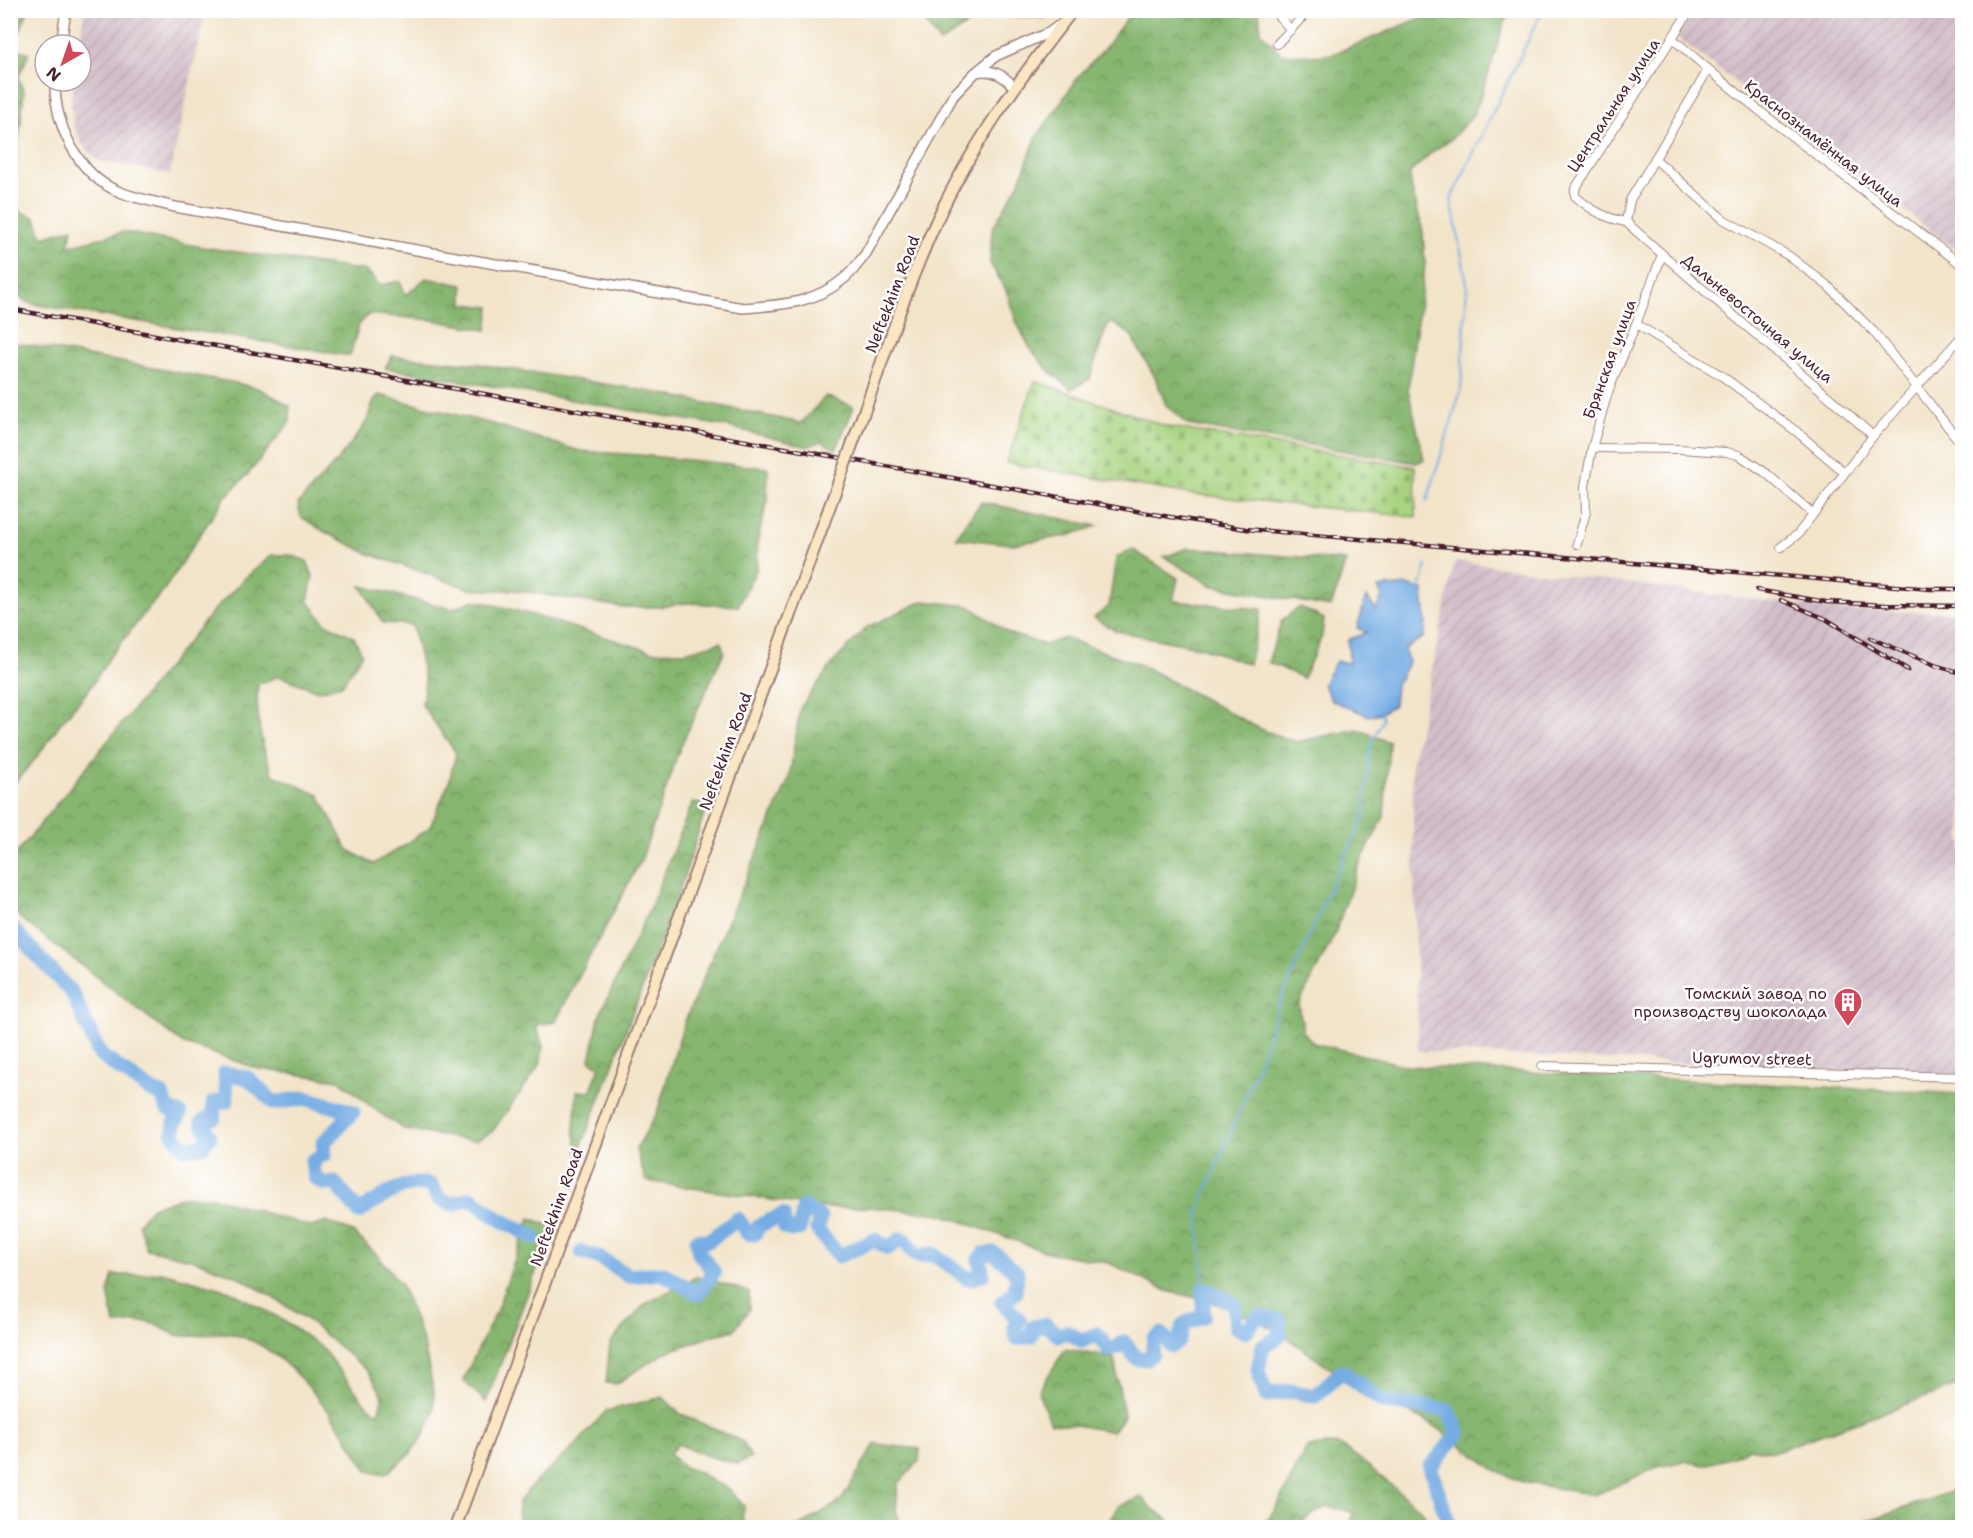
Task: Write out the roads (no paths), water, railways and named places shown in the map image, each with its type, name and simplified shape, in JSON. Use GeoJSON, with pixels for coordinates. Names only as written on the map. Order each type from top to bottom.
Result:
{"type":"FeatureCollection","features":[{"type":"Feature","properties":{"kind":"main road","name":"Neftekhim Road"},"geometry":{"type":"LineString","coordinates":[[455,1527],[914,274],[937,220],[963,169],[1015,88],[1070,15]]}},
{"type":"Feature","properties":{"kind":"street"},"geometry":{"type":"LineString","coordinates":[[63,33],[66,10]]}},
{"type":"Feature","properties":{"kind":"street"},"geometry":{"type":"LineString","coordinates":[[1273,10],[1291,30]]}},
{"type":"Feature","properties":{"kind":"street"},"geometry":{"type":"LineString","coordinates":[[1277,44],[1308,10]]}},
{"type":"Feature","properties":{"kind":"street","name":"Центральная улица"},"geometry":{"type":"LineString","coordinates":[[1626,222],[1612,220],[1593,212],[1575,196],[1575,189],[1690,10]]}},
{"type":"Feature","properties":{"kind":"street"},"geometry":{"type":"LineString","coordinates":[[56,93],[63,130],[80,161],[101,182],[119,192],[175,207],[743,308],[781,305],[810,299],[846,277],[865,255],[953,96],[975,73],[996,56],[1050,32],[1070,15]]}},
{"type":"Feature","properties":{"kind":"street","name":"Краснознамённая улица"},"geometry":{"type":"LineString","coordinates":[[1672,38],[1708,70],[1849,181],[1962,265]]}},
{"type":"Feature","properties":{"kind":"street"},"geometry":{"type":"LineString","coordinates":[[975,73],[986,70],[998,73],[1015,88]]}},
{"type":"Feature","properties":{"kind":"street"},"geometry":{"type":"LineString","coordinates":[[1626,222],[1630,200],[1708,70]]}},
{"type":"Feature","properties":{"kind":"street"},"geometry":{"type":"LineString","coordinates":[[1655,159],[1723,219],[1789,256],[1828,286],[1874,332],[1962,445]]}},
{"type":"Feature","properties":{"kind":"street","name":"Дальневосточная улица"},"geometry":{"type":"LineString","coordinates":[[1626,222],[1873,436]]}},
{"type":"Feature","properties":{"kind":"street","name":"Брянская улица"},"geometry":{"type":"LineString","coordinates":[[1577,544],[1586,512],[1585,486],[1592,448],[1608,392],[1662,255]]}},
{"type":"Feature","properties":{"kind":"street"},"geometry":{"type":"LineString","coordinates":[[1636,324],[1722,376],[1797,432],[1844,472]]}},
{"type":"Feature","properties":{"kind":"street"},"geometry":{"type":"LineString","coordinates":[[1781,547],[1798,534],[1873,436],[1962,336]]}},
{"type":"Feature","properties":{"kind":"street"},"geometry":{"type":"LineString","coordinates":[[1592,448],[1680,449],[1739,455],[1773,479],[1813,514]]}},
{"type":"Feature","properties":{"kind":"street","name":"Ugrumov street"},"geometry":{"type":"LineString","coordinates":[[1542,1066],[1962,1077]]}},
{"type":"Feature","properties":{"kind":"water"},"geometry":{"type":"Polygon","coordinates":[[[1407,585],[1423,590],[1426,623],[1424,637],[1404,649],[1409,662],[1396,685],[1394,705],[1381,713],[1369,716],[1331,700],[1323,684],[1336,661],[1349,663],[1348,640],[1367,632],[1357,628],[1366,596],[1376,610],[1382,596],[1378,588],[1407,585]]]}},
{"type":"Feature","properties":{"kind":"waterway"},"geometry":{"type":"LineString","coordinates":[[1427,501],[1461,390],[1467,284],[1451,199],[1543,10]]}},
{"type":"Feature","properties":{"kind":"waterway"},"geometry":{"type":"LineString","coordinates":[[1420,589],[1427,564]]}},
{"type":"Feature","properties":{"kind":"waterway"},"geometry":{"type":"LineString","coordinates":[[1204,1289],[1198,1210],[1255,1074],[1279,1005],[1331,885],[1364,818],[1370,747],[1383,719],[1381,713]]}},
{"type":"Feature","properties":{"kind":"waterway"},"geometry":{"type":"LineString","coordinates":[[10,926],[72,993],[100,1055],[150,1090],[162,1095],[167,1108],[180,1114],[173,1134],[185,1148],[202,1146],[210,1137],[202,1122],[214,1117],[213,1103],[227,1101],[225,1073],[248,1078],[274,1103],[305,1098],[353,1112],[323,1143],[325,1154],[312,1161],[315,1178],[325,1184],[335,1183],[359,1212],[401,1187],[431,1185],[439,1199],[453,1204],[471,1198],[499,1219],[534,1237]]}},
{"type":"Feature","properties":{"kind":"waterway"},"geometry":{"type":"LineString","coordinates":[[582,1252],[600,1258],[629,1276],[662,1273],[698,1294],[714,1272],[699,1253],[697,1240],[708,1241],[738,1219],[747,1233],[754,1234],[760,1225],[783,1215],[785,1228],[799,1229],[804,1207],[820,1217],[817,1229],[839,1256],[875,1240],[888,1248],[901,1239],[906,1241],[918,1256],[933,1254],[966,1278],[972,1278],[983,1274],[979,1260],[984,1254],[994,1253],[1017,1273],[1015,1293],[1002,1302],[1019,1320],[1015,1326],[1016,1338],[1031,1336],[1033,1327],[1046,1325],[1058,1335],[1068,1332],[1082,1341],[1097,1334],[1109,1350],[1124,1342],[1137,1359],[1146,1359],[1152,1354],[1154,1339],[1162,1334],[1171,1346],[1178,1342],[1184,1324],[1203,1316],[1204,1289],[1234,1304],[1236,1327],[1245,1332],[1258,1316],[1279,1320],[1280,1336],[1263,1346],[1258,1370],[1266,1395],[1291,1391],[1315,1396],[1342,1371],[1383,1402],[1448,1410],[1459,1433],[1430,1467],[1449,1524],[1447,1528]]}},
{"type":"Feature","properties":{"kind":"railway"},"geometry":{"type":"LineString","coordinates":[[10,309],[1246,529],[1930,589],[1962,589]]}},
{"type":"Feature","properties":{"kind":"railway"},"geometry":{"type":"LineString","coordinates":[[1757,590],[1826,602],[1962,606]]}},
{"type":"Feature","properties":{"kind":"railway"},"geometry":{"type":"LineString","coordinates":[[1781,600],[1826,619],[1908,670]]}},
{"type":"Feature","properties":{"kind":"railway"},"geometry":{"type":"LineString","coordinates":[[1870,638],[1937,666],[1962,673]]}},
{"type":"Feature","properties":{"kind":"place","name":"Томский завод по производству шоколада"},"geometry":{"type":"Point","coordinates":[1848,1028]}}]}
